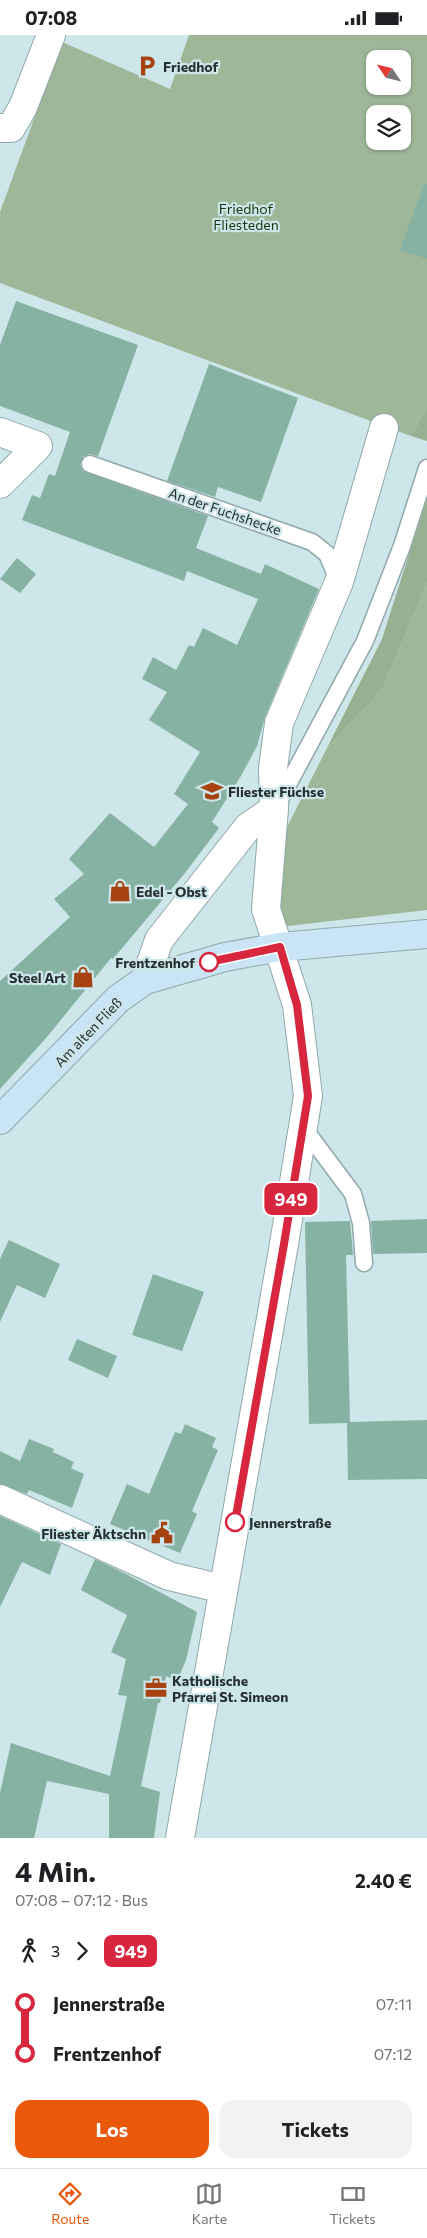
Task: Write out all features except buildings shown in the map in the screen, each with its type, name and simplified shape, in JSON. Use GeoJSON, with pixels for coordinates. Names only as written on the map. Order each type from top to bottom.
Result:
{"type":"FeatureCollection","features":[{"type":"Feature","properties":{"kind":"main road","name":"Am alten Fließ"},"geometry":{"type":"LineString","coordinates":[[0,1121],[118,999],[145,980],[225,957],[280,947],[427,933]]}},
{"type":"Feature","properties":{"kind":"street"},"geometry":{"type":"LineString","coordinates":[[0,128],[11,128],[23,107],[51,35]]}},
{"type":"Feature","properties":{"kind":"street"},"geometry":{"type":"LineString","coordinates":[[186,1838],[223,1589],[308,1096],[297,1005],[280,947],[266,909],[274,809],[273,768],[279,723],[339,582],[384,428]]}},
{"type":"Feature","properties":{"kind":"street"},"geometry":{"type":"LineString","coordinates":[[0,432],[38,446],[0,484]]}},
{"type":"Feature","properties":{"kind":"street"},"geometry":{"type":"LineString","coordinates":[[145,980],[159,940],[248,827],[274,809]]}},
{"type":"Feature","properties":{"kind":"street"},"geometry":{"type":"LineString","coordinates":[[0,1499],[169,1576],[223,1589]]}},
{"type":"Feature","properties":{"kind":"lane","name":"An der Fuchshecke"},"geometry":{"type":"LineString","coordinates":[[90,464],[312,541],[327,554],[339,582]]}},
{"type":"Feature","properties":{"kind":"lane"},"geometry":{"type":"LineString","coordinates":[[274,809],[365,641],[402,546],[427,468]]}},
{"type":"Feature","properties":{"kind":"lane"},"geometry":{"type":"LineString","coordinates":[[303,1127],[353,1195],[361,1223],[364,1263]]}},
{"type":"Feature","properties":{"kind":"green space","name":"Friedhof Fliesteden"},"geometry":{"type":"Polygon","coordinates":[[[189,35],[427,35],[427,407],[411,436],[0,283],[0,212],[62,42],[170,89],[189,35]]]}},
{"type":"Feature","properties":{"kind":"green space"},"geometry":{"type":"Polygon","coordinates":[[[427,407],[427,441],[411,436],[427,407]]]}},
{"type":"Feature","properties":{"kind":"green space"},"geometry":{"type":"Polygon","coordinates":[[[427,498],[427,583],[382,690],[327,748],[382,639],[427,498]]]}},
{"type":"Feature","properties":{"kind":"green space"},"geometry":{"type":"Polygon","coordinates":[[[427,583],[427,910],[279,927],[282,837],[327,748],[382,690],[427,583]]]}},
{"type":"Feature","properties":{"kind":"bus line","name":"949"},"geometry":{"type":"LineString","coordinates":[[209,962],[225,957],[280,947],[297,1005],[308,1096],[235,1522]]}},
{"type":"Feature","properties":{"kind":"place","name":"Friedhof"},"geometry":{"type":"Point","coordinates":[147,66]}},
{"type":"Feature","properties":{"kind":"place","name":"Fliester Füchse"},"geometry":{"type":"Point","coordinates":[212,791]}},
{"type":"Feature","properties":{"kind":"place","name":"Edel - Obst"},"geometry":{"type":"Point","coordinates":[120,891]}},
{"type":"Feature","properties":{"kind":"place","name":"Frentzenhof"},"geometry":{"type":"Point","coordinates":[209,962]}},
{"type":"Feature","properties":{"kind":"place","name":"Steel Art"},"geometry":{"type":"Point","coordinates":[83,977]}},
{"type":"Feature","properties":{"kind":"place","name":"Jennerstraße"},"geometry":{"type":"Point","coordinates":[235,1522]}},
{"type":"Feature","properties":{"kind":"place","name":"Fliester Äktschn"},"geometry":{"type":"Point","coordinates":[162,1533]}},
{"type":"Feature","properties":{"kind":"place","name":"Katholische Pfarrei St. Simeon"},"geometry":{"type":"Point","coordinates":[156,1688]}}]}
